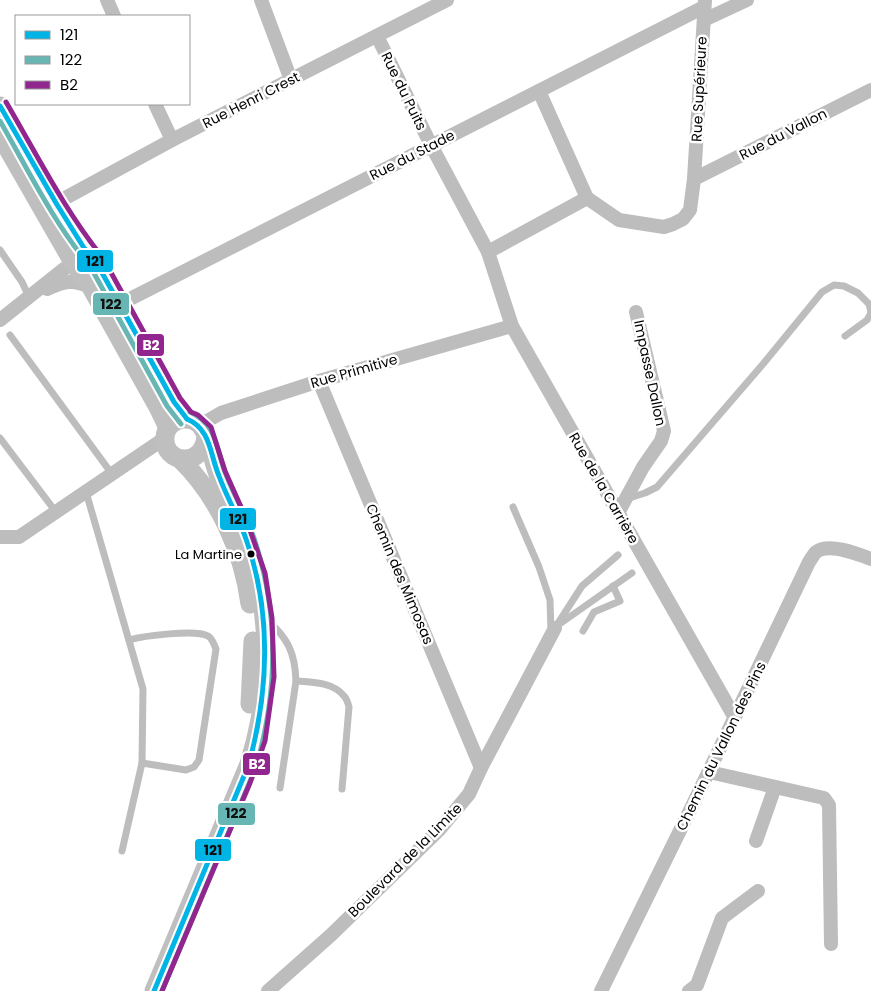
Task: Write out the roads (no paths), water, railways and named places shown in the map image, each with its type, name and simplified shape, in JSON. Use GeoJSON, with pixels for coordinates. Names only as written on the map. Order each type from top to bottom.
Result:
{"type":"FeatureCollection","features":[{"type":"Feature","properties":{"kind":"street"},"geometry":{"type":"LineString","coordinates":[[107,0],[114,15]]}},
{"type":"Feature","properties":{"kind":"street"},"geometry":{"type":"LineString","coordinates":[[260,0],[291,80]]}},
{"type":"Feature","properties":{"kind":"street","name":"Rue Henri Crest"},"geometry":{"type":"LineString","coordinates":[[56,202],[172,140],[447,0]]}},
{"type":"Feature","properties":{"kind":"street","name":"Rue du Stade"},"geometry":{"type":"LineString","coordinates":[[120,304],[539,90],[704,9],[747,0]]}},
{"type":"Feature","properties":{"kind":"street","name":"Rue Supérieure"},"geometry":{"type":"LineString","coordinates":[[587,198],[619,220],[664,227],[683,219],[690,210],[694,179],[704,9]]}},
{"type":"Feature","properties":{"kind":"street","name":"Rue du Puits"},"geometry":{"type":"LineString","coordinates":[[376,36],[488,252]]}},
{"type":"Feature","properties":{"kind":"street"},"geometry":{"type":"LineString","coordinates":[[488,252],[587,198],[539,90]]}},
{"type":"Feature","properties":{"kind":"street","name":"Rue du Vallon"},"geometry":{"type":"LineString","coordinates":[[694,179],[871,90]]}},
{"type":"Feature","properties":{"kind":"street"},"geometry":{"type":"LineString","coordinates":[[155,105],[172,140]]}},
{"type":"Feature","properties":{"kind":"street"},"geometry":{"type":"LineString","coordinates":[[0,106],[84,248],[96,262],[174,402],[198,427],[238,518],[258,576],[265,618],[266,677],[255,747],[243,780],[154,991]]}},
{"type":"Feature","properties":{"kind":"street"},"geometry":{"type":"LineString","coordinates":[[0,135],[74,264],[91,287],[158,407],[171,445],[202,483],[220,512],[235,546],[246,582],[253,623],[252,697],[247,728],[238,760],[140,991]]}},
{"type":"Feature","properties":{"kind":"street","name":"Rue de la Carrière"},"geometry":{"type":"LineString","coordinates":[[488,252],[512,326],[735,718]]}},
{"type":"Feature","properties":{"kind":"street"},"geometry":{"type":"LineString","coordinates":[[0,320],[58,274],[74,264],[84,266],[92,272],[127,330],[137,335]]}},
{"type":"Feature","properties":{"kind":"street"},"geometry":{"type":"LineString","coordinates":[[32,295],[63,282],[76,281],[91,287]]}},
{"type":"Feature","properties":{"kind":"street","name":"Impasse Dallon"},"geometry":{"type":"LineString","coordinates":[[618,513],[643,467],[661,441],[664,431],[636,312]]}},
{"type":"Feature","properties":{"kind":"street","name":"Rue Primitive"},"geometry":{"type":"LineString","coordinates":[[198,427],[221,413],[319,381],[512,326]]}},
{"type":"Feature","properties":{"kind":"street","name":"Chemin des Mimosas"},"geometry":{"type":"LineString","coordinates":[[319,381],[481,768]]}},
{"type":"Feature","properties":{"kind":"street"},"geometry":{"type":"LineString","coordinates":[[179,419],[198,427],[205,444],[202,451],[188,459],[171,445],[179,419]]}},
{"type":"Feature","properties":{"kind":"street"},"geometry":{"type":"LineString","coordinates":[[0,537],[19,537],[146,451],[171,445]]}},
{"type":"Feature","properties":{"kind":"street","name":"Chemin du Vallon des Pins"},"geometry":{"type":"LineString","coordinates":[[601,991],[709,772],[809,562],[816,552],[828,548],[852,552],[871,559]]}},
{"type":"Feature","properties":{"kind":"street","name":"Boulevard de la Limite"},"geometry":{"type":"LineString","coordinates":[[268,991],[331,935],[439,830],[470,794],[481,768],[553,631]]}},
{"type":"Feature","properties":{"kind":"street"},"geometry":{"type":"LineString","coordinates":[[709,772],[824,798],[829,805],[831,944]]}},
{"type":"Feature","properties":{"kind":"street"},"geometry":{"type":"LineString","coordinates":[[756,841],[775,787]]}},
{"type":"Feature","properties":{"kind":"street"},"geometry":{"type":"LineString","coordinates":[[689,991],[697,985],[722,918],[758,891]]}},
{"type":"Feature","properties":{"kind":"lane"},"geometry":{"type":"LineString","coordinates":[[0,250],[32,295]]}},
{"type":"Feature","properties":{"kind":"lane"},"geometry":{"type":"LineString","coordinates":[[626,499],[657,487],[822,292],[834,286],[844,286],[858,293],[869,304],[871,312],[867,320],[845,336]]}},
{"type":"Feature","properties":{"kind":"lane"},"geometry":{"type":"LineString","coordinates":[[10,335],[112,474]]}},
{"type":"Feature","properties":{"kind":"lane"},"geometry":{"type":"LineString","coordinates":[[0,438],[56,512]]}},
{"type":"Feature","properties":{"kind":"lane"},"geometry":{"type":"LineString","coordinates":[[86,492],[143,689],[142,763],[122,851]]}},
{"type":"Feature","properties":{"kind":"lane"},"geometry":{"type":"LineString","coordinates":[[513,507],[539,567],[550,600],[553,631]]}},
{"type":"Feature","properties":{"kind":"lane"},"geometry":{"type":"LineString","coordinates":[[553,631],[582,586],[618,555]]}},
{"type":"Feature","properties":{"kind":"lane"},"geometry":{"type":"LineString","coordinates":[[553,631],[577,610],[632,573]]}},
{"type":"Feature","properties":{"kind":"lane"},"geometry":{"type":"LineString","coordinates":[[583,631],[594,612],[620,601],[613,586]]}},
{"type":"Feature","properties":{"kind":"lane"},"geometry":{"type":"LineString","coordinates":[[265,618],[276,627],[293,653],[296,680],[280,788]]}},
{"type":"Feature","properties":{"kind":"lane"},"geometry":{"type":"LineString","coordinates":[[129,640],[147,636],[192,633],[208,635],[213,641],[216,650],[199,760],[194,767],[186,770],[142,763]]}},
{"type":"Feature","properties":{"kind":"lane"},"geometry":{"type":"LineString","coordinates":[[296,680],[324,684],[344,695],[349,707],[342,789]]}},
{"type":"Feature","properties":{"kind":"place","name":"La Martine"},"geometry":{"type":"Point","coordinates":[251,554]}}]}
